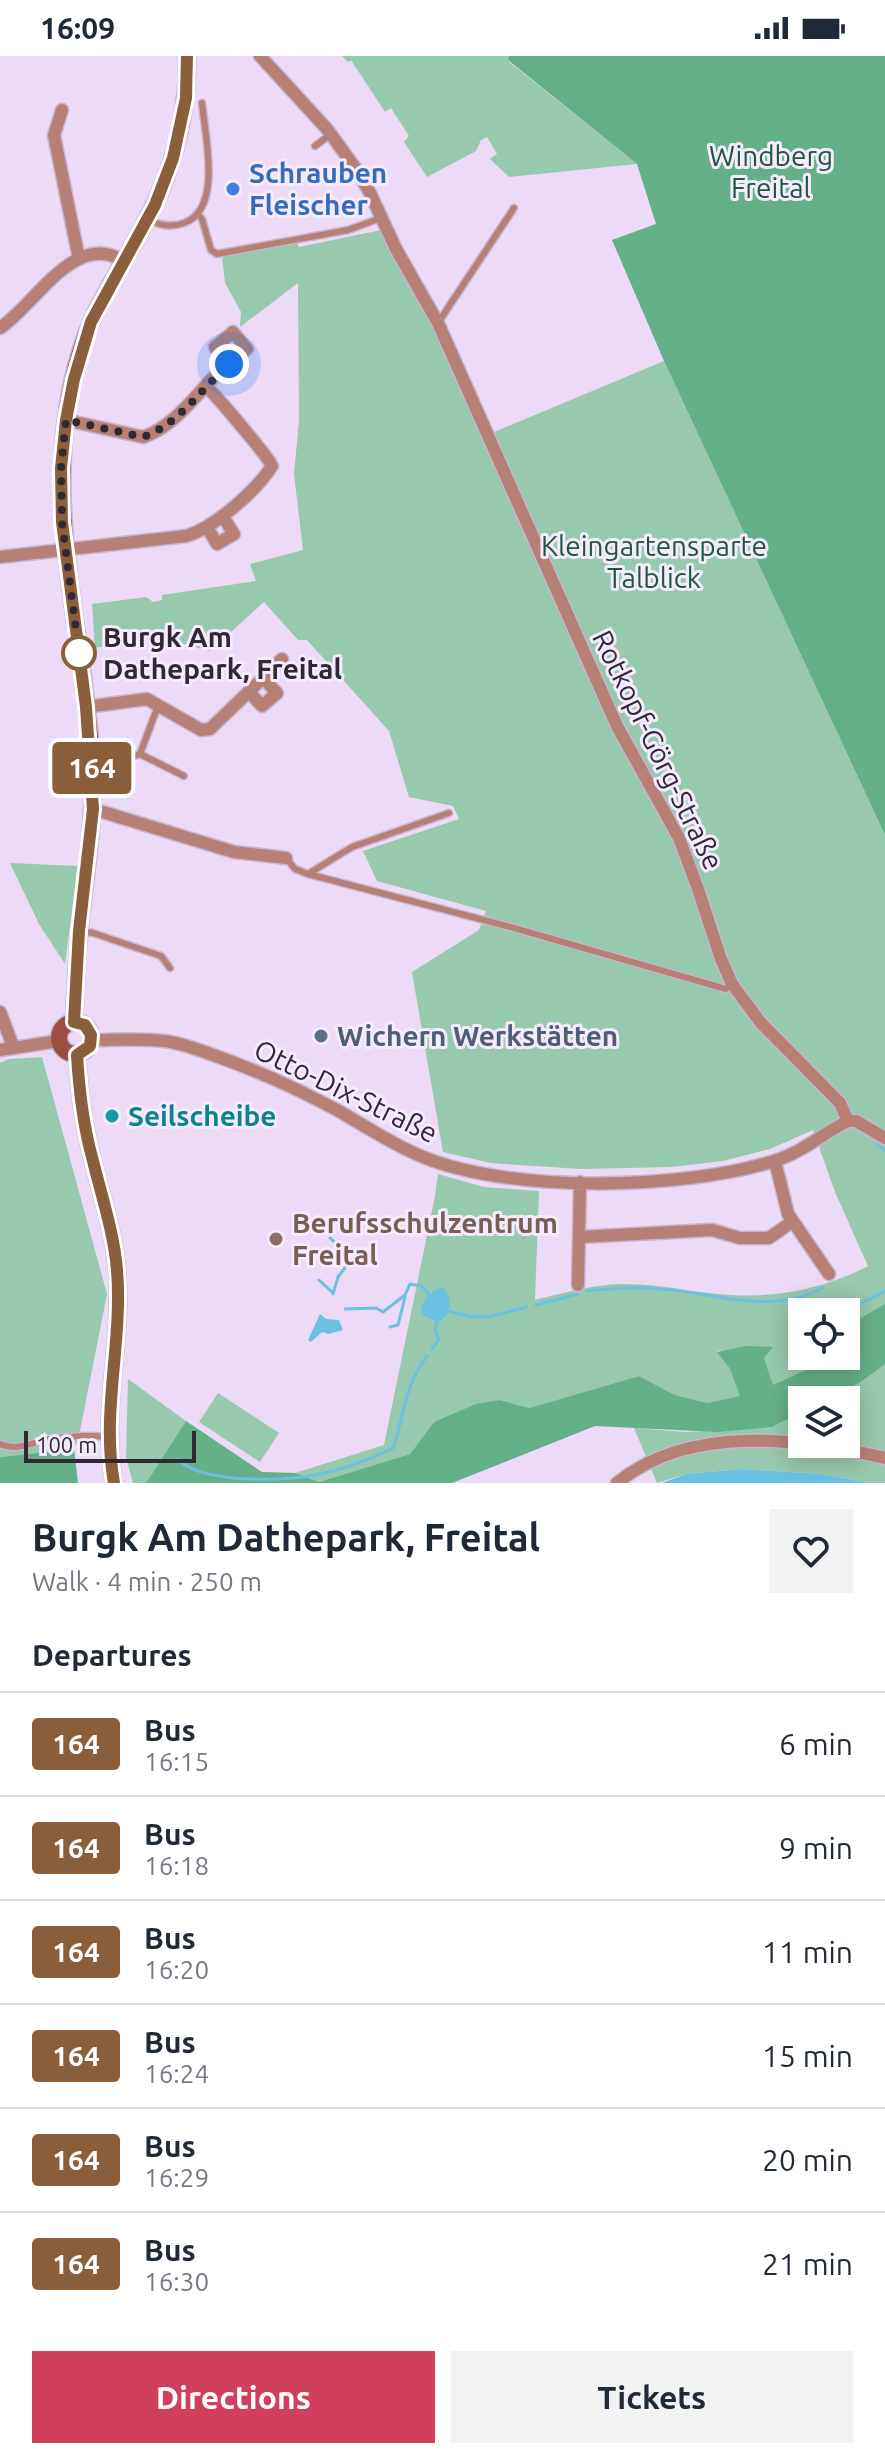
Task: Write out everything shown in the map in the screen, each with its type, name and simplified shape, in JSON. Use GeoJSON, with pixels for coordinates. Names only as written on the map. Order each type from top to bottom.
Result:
{"type":"FeatureCollection","features":[{"type":"Feature","properties":{"kind":"main road"},"geometry":{"type":"LineString","coordinates":[[74,1022],[79,931],[93,809],[86,707],[61,497],[66,420],[91,322],[165,182],[186,98],[187,56]]}},
{"type":"Feature","properties":{"kind":"main road"},"geometry":{"type":"LineString","coordinates":[[74,1022],[85,1025],[91,1040],[86,1050],[77,1055],[67,1053],[58,1041],[60,1030],[74,1022]]}},
{"type":"Feature","properties":{"kind":"main road"},"geometry":{"type":"LineString","coordinates":[[77,1055],[87,1137],[117,1265],[118,1319],[108,1437],[114,1483]]}},
{"type":"Feature","properties":{"kind":"street","name":"Rotkopf-Görg-Straße"},"geometry":{"type":"LineString","coordinates":[[260,56],[331,134],[352,164],[457,357],[617,726],[679,838],[732,984],[791,1056],[840,1103],[848,1121]]}},
{"type":"Feature","properties":{"kind":"street"},"geometry":{"type":"LineString","coordinates":[[62,110],[54,135],[79,259]]}},
{"type":"Feature","properties":{"kind":"street"},"geometry":{"type":"LineString","coordinates":[[0,328],[47,282],[79,259],[99,252],[109,253],[123,261]]}},
{"type":"Feature","properties":{"kind":"street"},"geometry":{"type":"LineString","coordinates":[[66,420],[143,437],[154,434],[195,400],[229,364]]}},
{"type":"Feature","properties":{"kind":"street"},"geometry":{"type":"LineString","coordinates":[[0,557],[186,536],[223,517],[272,466],[220,399],[206,387]]}},
{"type":"Feature","properties":{"kind":"street"},"geometry":{"type":"LineString","coordinates":[[207,527],[217,544],[234,534],[223,517]]}},
{"type":"Feature","properties":{"kind":"street"},"geometry":{"type":"LineString","coordinates":[[86,707],[147,699],[201,730],[207,729],[282,659]]}},
{"type":"Feature","properties":{"kind":"street"},"geometry":{"type":"LineString","coordinates":[[249,692],[262,706],[277,693],[263,678]]}},
{"type":"Feature","properties":{"kind":"street"},"geometry":{"type":"LineString","coordinates":[[93,809],[234,852],[286,858]]}},
{"type":"Feature","properties":{"kind":"street"},"geometry":{"type":"LineString","coordinates":[[0,1012],[6,1048],[58,1041]]}},
{"type":"Feature","properties":{"kind":"street","name":"Otto-Dix-Straße"},"geometry":{"type":"LineString","coordinates":[[91,1040],[162,1040],[182,1044],[237,1063],[299,1090],[414,1153],[453,1168],[532,1181],[706,1176],[775,1161],[793,1154],[848,1121]]}},
{"type":"Feature","properties":{"kind":"street"},"geometry":{"type":"LineString","coordinates":[[848,1121],[856,1121],[885,1138]]}},
{"type":"Feature","properties":{"kind":"street"},"geometry":{"type":"LineString","coordinates":[[775,1161],[783,1197],[793,1221],[829,1274]]}},
{"type":"Feature","properties":{"kind":"street"},"geometry":{"type":"LineString","coordinates":[[578,1285],[580,1182]]}},
{"type":"Feature","properties":{"kind":"street"},"geometry":{"type":"LineString","coordinates":[[579,1237],[712,1230],[740,1238],[769,1238],[793,1221]]}},
{"type":"Feature","properties":{"kind":"street"},"geometry":{"type":"LineString","coordinates":[[617,1483],[645,1465],[701,1445],[756,1439],[835,1448],[885,1458]]}},
{"type":"Feature","properties":{"kind":"lane"},"geometry":{"type":"LineString","coordinates":[[147,219],[162,226],[175,226],[190,221],[205,205],[208,190],[202,103]]}},
{"type":"Feature","properties":{"kind":"lane"},"geometry":{"type":"LineString","coordinates":[[315,146],[331,134]]}},
{"type":"Feature","properties":{"kind":"lane"},"geometry":{"type":"LineString","coordinates":[[337,174],[352,164]]}},
{"type":"Feature","properties":{"kind":"lane"},"geometry":{"type":"LineString","coordinates":[[438,323],[514,208]]}},
{"type":"Feature","properties":{"kind":"lane"},"geometry":{"type":"LineString","coordinates":[[198,214],[211,250],[217,254],[348,230],[381,218]]}},
{"type":"Feature","properties":{"kind":"lane"},"geometry":{"type":"LineString","coordinates":[[140,754],[158,706]]}},
{"type":"Feature","properties":{"kind":"lane"},"geometry":{"type":"LineString","coordinates":[[125,759],[140,754],[184,776]]}},
{"type":"Feature","properties":{"kind":"lane"},"geometry":{"type":"LineString","coordinates":[[308,874],[352,847],[449,813]]}},
{"type":"Feature","properties":{"kind":"lane"},"geometry":{"type":"LineString","coordinates":[[286,858],[295,869],[308,874],[514,928],[726,989],[732,984]]}},
{"type":"Feature","properties":{"kind":"lane"},"geometry":{"type":"LineString","coordinates":[[79,931],[161,956],[170,968]]}},
{"type":"Feature","properties":{"kind":"lane"},"geometry":{"type":"LineString","coordinates":[[0,1039],[6,1048]]}},
{"type":"Feature","properties":{"kind":"lane"},"geometry":{"type":"LineString","coordinates":[[0,1444],[9,1448],[79,1436],[108,1437]]}},
{"type":"Feature","properties":{"kind":"green space"},"geometry":{"type":"Polygon","coordinates":[[[342,56],[509,56],[508,61],[637,164],[509,177],[490,159],[497,154],[487,137],[481,140],[476,151],[427,177],[404,142],[409,136],[391,108],[385,112],[351,60],[348,62],[342,56]]]}},
{"type":"Feature","properties":{"kind":"green space","name":"Windberg Freital"},"geometry":{"type":"Polygon","coordinates":[[[509,56],[885,56],[885,835],[664,361],[612,240],[656,224],[637,164],[508,60],[509,56]]]}},
{"type":"Feature","properties":{"kind":"green space","name":"Kleingartensparte Talblick"},"geometry":{"type":"Polygon","coordinates":[[[391,228],[452,337],[494,432],[664,361],[885,835],[885,1304],[860,1318],[860,1298],[788,1298],[788,1370],[807,1370],[773,1386],[764,1358],[772,1348],[717,1351],[730,1369],[741,1396],[707,1403],[675,1395],[639,1376],[529,1408],[500,1400],[434,1422],[410,1454],[319,1482],[295,1473],[384,1445],[438,1174],[484,1187],[539,1191],[535,1300],[620,1284],[731,1295],[766,1295],[819,1286],[868,1266],[835,1192],[813,1130],[770,1149],[723,1161],[672,1167],[581,1169],[491,1163],[443,1152],[412,972],[479,930],[486,911],[377,881],[363,851],[459,819],[453,806],[409,797],[389,731],[307,640],[298,640],[264,602],[210,651],[158,637],[95,648],[92,604],[146,597],[153,602],[162,600],[162,595],[256,581],[250,564],[303,550],[294,474],[299,420],[298,283],[240,327],[241,312],[225,283],[222,256],[288,244],[297,243],[299,247],[391,228]]]}},
{"type":"Feature","properties":{"kind":"green space"},"geometry":{"type":"Polygon","coordinates":[[[10,863],[78,866],[65,964],[39,924],[10,863]]]}},
{"type":"Feature","properties":{"kind":"green space"},"geometry":{"type":"Polygon","coordinates":[[[42,1057],[107,1294],[74,1449],[0,1457],[0,1063],[9,1059],[42,1057]]]}},
{"type":"Feature","properties":{"kind":"green space"},"geometry":{"type":"Polygon","coordinates":[[[885,1304],[885,1364],[853,1386],[788,1386],[788,1419],[772,1427],[718,1432],[595,1426],[452,1483],[146,1483],[186,1421],[262,1472],[295,1473],[319,1482],[410,1454],[434,1422],[476,1404],[500,1400],[529,1408],[639,1376],[675,1395],[707,1403],[740,1396],[730,1369],[717,1352],[746,1346],[773,1347],[764,1358],[773,1385],[806,1370],[860,1370],[860,1318],[885,1304]]]}},
{"type":"Feature","properties":{"kind":"green space"},"geometry":{"type":"Polygon","coordinates":[[[885,1364],[885,1483],[821,1474],[742,1469],[686,1474],[657,1483],[634,1428],[685,1432],[772,1427],[788,1419],[788,1458],[860,1458],[860,1386],[852,1386],[885,1364]]]}},
{"type":"Feature","properties":{"kind":"green space"},"geometry":{"type":"Polygon","coordinates":[[[128,1379],[186,1421],[146,1483],[133,1483],[126,1457],[128,1379]]]}},
{"type":"Feature","properties":{"kind":"green space"},"geometry":{"type":"Polygon","coordinates":[[[218,1393],[279,1433],[260,1462],[199,1422],[218,1393]]]}},
{"type":"Feature","properties":{"kind":"green space"},"geometry":{"type":"Polygon","coordinates":[[[74,1449],[78,1483],[0,1483],[0,1457],[74,1449]]]}},
{"type":"Feature","properties":{"kind":"water"},"geometry":{"type":"Polygon","coordinates":[[[442,1287],[449,1295],[449,1308],[447,1315],[437,1322],[421,1314],[427,1298],[442,1287]]]}},
{"type":"Feature","properties":{"kind":"water"},"geometry":{"type":"Polygon","coordinates":[[[320,1314],[326,1319],[339,1320],[343,1330],[329,1334],[322,1332],[311,1342],[308,1340],[320,1314]]]}},
{"type":"Feature","properties":{"kind":"water"},"geometry":{"type":"Polygon","coordinates":[[[742,1469],[821,1474],[869,1483],[662,1483],[686,1474],[742,1469]]]}},
{"type":"Feature","properties":{"kind":"waterway"},"geometry":{"type":"LineString","coordinates":[[877,1145],[885,1150]]}},
{"type":"Feature","properties":{"kind":"waterway"},"geometry":{"type":"LineString","coordinates":[[330,1238],[349,1255],[350,1261],[338,1277],[333,1294]]}},
{"type":"Feature","properties":{"kind":"waterway"},"geometry":{"type":"LineString","coordinates":[[319,1280],[333,1293]]}},
{"type":"Feature","properties":{"kind":"waterway"},"geometry":{"type":"LineString","coordinates":[[345,1309],[376,1308],[383,1312],[405,1295],[410,1284],[422,1286],[430,1296]]}},
{"type":"Feature","properties":{"kind":"waterway"},"geometry":{"type":"LineString","coordinates":[[586,1291],[652,1288],[763,1302],[783,1301],[822,1288]]}},
{"type":"Feature","properties":{"kind":"waterway"},"geometry":{"type":"LineString","coordinates":[[860,1303],[885,1291]]}},
{"type":"Feature","properties":{"kind":"waterway"},"geometry":{"type":"LineString","coordinates":[[536,1305],[578,1294]]}},
{"type":"Feature","properties":{"kind":"waterway"},"geometry":{"type":"LineString","coordinates":[[390,1327],[398,1325],[405,1297]]}},
{"type":"Feature","properties":{"kind":"waterway"},"geometry":{"type":"LineString","coordinates":[[449,1311],[480,1317],[526,1307]]}},
{"type":"Feature","properties":{"kind":"waterway"},"geometry":{"type":"LineString","coordinates":[[432,1349],[439,1339],[435,1329],[438,1319]]}},
{"type":"Feature","properties":{"kind":"waterway"},"geometry":{"type":"LineString","coordinates":[[176,1459],[210,1474],[255,1479],[296,1478],[354,1465],[393,1448],[409,1389],[427,1356]]}},
{"type":"Feature","properties":{"kind":"bus line","name":"164"},"geometry":{"type":"LineString","coordinates":[[114,1483],[108,1448],[108,1421],[118,1319],[117,1265],[87,1137],[78,1067],[77,1055],[90,1046],[91,1035],[85,1025],[74,1022],[79,931],[93,809],[92,760],[62,522],[61,468],[69,401],[91,322],[155,205],[173,158],[186,98],[187,56]]}},
{"type":"Feature","properties":{"kind":"place","name":"Schrauben Fleischer"},"geometry":{"type":"Point","coordinates":[233,189]}},
{"type":"Feature","properties":{"kind":"place","name":"Burgk Am Dathepark, Freital"},"geometry":{"type":"Point","coordinates":[79,653]}},
{"type":"Feature","properties":{"kind":"place","name":"Wichern Werkstätten"},"geometry":{"type":"Point","coordinates":[321,1036]}},
{"type":"Feature","properties":{"kind":"place","name":"Seilscheibe"},"geometry":{"type":"Point","coordinates":[112,1116]}},
{"type":"Feature","properties":{"kind":"place","name":"Berufsschulzentrum Freital"},"geometry":{"type":"Point","coordinates":[276,1239]}},
{"type":"Feature","properties":{"kind":"route"},"geometry":{"type":"LineString","coordinates":[[79,653],[62,522],[61,468],[66,420],[143,437],[154,434],[195,400],[229,364]]}}]}
